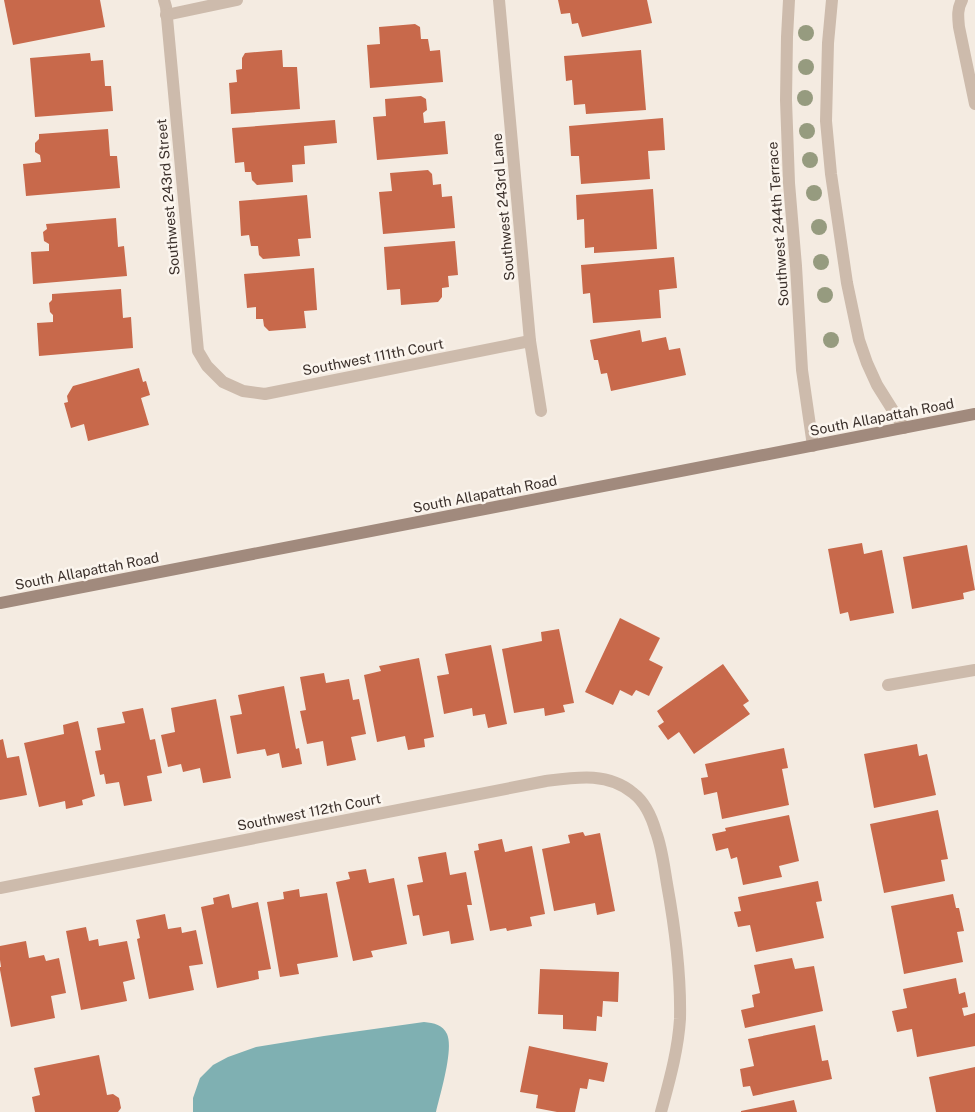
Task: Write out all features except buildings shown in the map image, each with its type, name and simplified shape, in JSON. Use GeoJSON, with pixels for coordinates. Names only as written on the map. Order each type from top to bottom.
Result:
{"type":"FeatureCollection","features":[{"type":"Feature","properties":{"kind":"main road","name":"South Allapattah Road"},"geometry":{"type":"LineString","coordinates":[[0,603],[975,414]]}},
{"type":"Feature","properties":{"kind":"street","name":"Southwest 243rd Street"},"geometry":{"type":"LineString","coordinates":[[164,0],[198,350],[207,366],[223,382]]}},
{"type":"Feature","properties":{"kind":"street"},"geometry":{"type":"LineString","coordinates":[[166,15],[237,0]]}},
{"type":"Feature","properties":{"kind":"street","name":"Southwest 243rd Lane"},"geometry":{"type":"LineString","coordinates":[[499,0],[530,341],[541,410]]}},
{"type":"Feature","properties":{"kind":"street","name":"Southwest 244th Terrace"},"geometry":{"type":"LineString","coordinates":[[789,0],[786,91],[789,183],[802,370],[813,446]]}},
{"type":"Feature","properties":{"kind":"street"},"geometry":{"type":"LineString","coordinates":[[832,0],[828,43],[826,121],[831,174],[847,283],[859,340],[867,363],[877,386],[904,428]]}},
{"type":"Feature","properties":{"kind":"street"},"geometry":{"type":"LineString","coordinates":[[962,0],[957,15],[975,104]]}},
{"type":"Feature","properties":{"kind":"street","name":"Southwest 111th Court"},"geometry":{"type":"LineString","coordinates":[[223,382],[243,391],[265,394],[530,341]]}},
{"type":"Feature","properties":{"kind":"street"},"geometry":{"type":"LineString","coordinates":[[888,685],[975,670]]}},
{"type":"Feature","properties":{"kind":"street","name":"Southwest 112th Court"},"geometry":{"type":"LineString","coordinates":[[0,888],[546,781],[572,777],[608,779],[634,793],[650,816],[660,848],[671,908],[680,990],[680,1021],[670,1079],[661,1112]]}},
{"type":"Feature","properties":{"kind":"water"},"geometry":{"type":"Polygon","coordinates":[[[424,1022],[441,1027],[447,1034],[449,1041],[446,1072],[436,1112],[193,1112],[193,1098],[200,1078],[213,1065],[228,1057],[256,1047],[424,1022]]]}}]}
